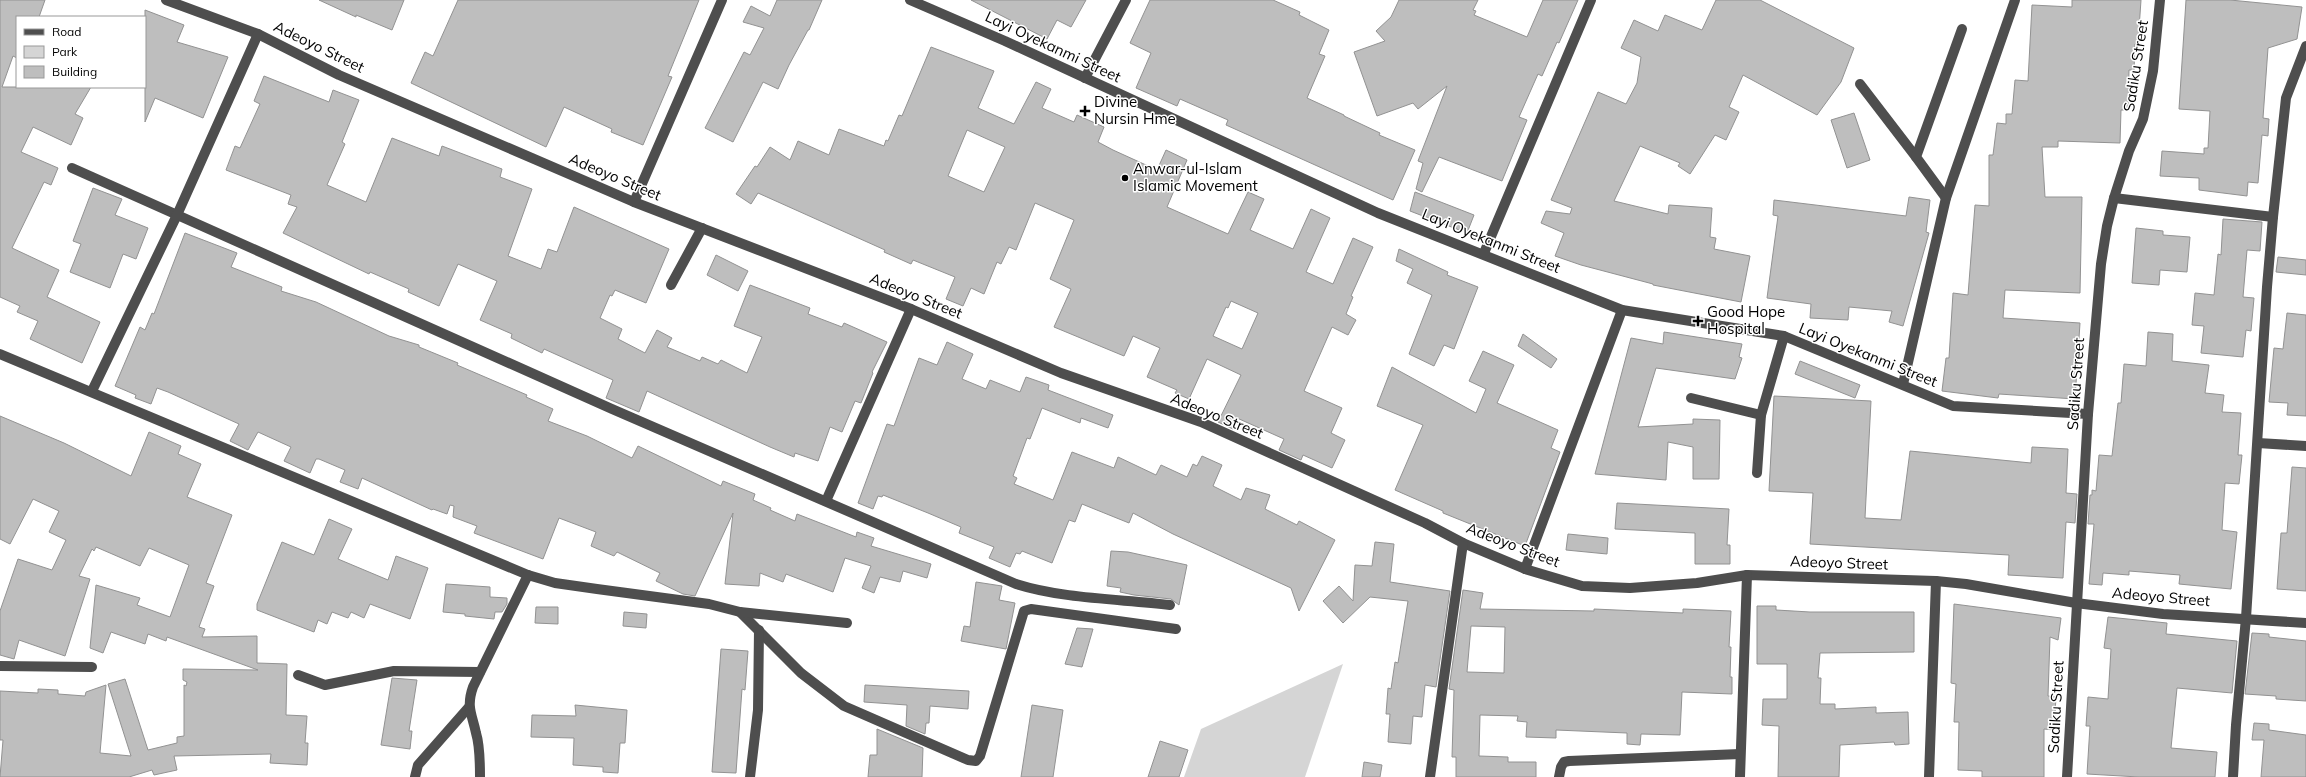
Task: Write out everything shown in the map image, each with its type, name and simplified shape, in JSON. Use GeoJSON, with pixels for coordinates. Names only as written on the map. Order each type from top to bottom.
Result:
{"type":"FeatureCollection","features":[{"type":"Feature","properties":{"kind":"street","name":"Adeoyo Street"},"geometry":{"type":"LineString","coordinates":[[166,0],[258,34],[339,75],[634,202],[911,309],[1060,373],[1201,422],[1425,523],[1463,543],[1524,569],[1582,586],[1630,588],[1697,583],[1747,575],[1936,582],[1966,584],[2076,603],[2163,614],[2246,618],[2306,623]]}},
{"type":"Feature","properties":{"kind":"street"},"geometry":{"type":"LineString","coordinates":[[634,202],[722,0]]}},
{"type":"Feature","properties":{"kind":"street","name":"Layi Oyekanmi Street"},"geometry":{"type":"LineString","coordinates":[[910,0],[1085,78],[1378,213],[1484,253],[1622,310],[1784,336],[1953,406],[2088,414]]}},
{"type":"Feature","properties":{"kind":"street"},"geometry":{"type":"LineString","coordinates":[[1085,78],[1126,0]]}},
{"type":"Feature","properties":{"kind":"street"},"geometry":{"type":"LineString","coordinates":[[1484,253],[1591,0]]}},
{"type":"Feature","properties":{"kind":"street"},"geometry":{"type":"LineString","coordinates":[[1903,384],[1946,198],[2014,0]]}},
{"type":"Feature","properties":{"kind":"street","name":"Sadiku Street"},"geometry":{"type":"LineString","coordinates":[[2067,777],[2088,414],[2101,264],[2106,226],[2114,198],[2129,151],[2143,119],[2153,71],[2160,0]]}},
{"type":"Feature","properties":{"kind":"street"},"geometry":{"type":"LineString","coordinates":[[1916,157],[1962,28]]}},
{"type":"Feature","properties":{"kind":"street"},"geometry":{"type":"LineString","coordinates":[[92,391],[177,215],[258,34]]}},
{"type":"Feature","properties":{"kind":"street"},"geometry":{"type":"LineString","coordinates":[[2233,777],[2236,725],[2246,618],[2273,217],[2286,98],[2306,46]]}},
{"type":"Feature","properties":{"kind":"street"},"geometry":{"type":"LineString","coordinates":[[1860,84],[1946,198]]}},
{"type":"Feature","properties":{"kind":"street"},"geometry":{"type":"LineString","coordinates":[[72,168],[612,409],[1030,588],[1170,605]]}},
{"type":"Feature","properties":{"kind":"street"},"geometry":{"type":"LineString","coordinates":[[2114,198],[2273,217]]}},
{"type":"Feature","properties":{"kind":"street"},"geometry":{"type":"LineString","coordinates":[[671,285],[702,228]]}},
{"type":"Feature","properties":{"kind":"street"},"geometry":{"type":"LineString","coordinates":[[826,501],[911,309]]}},
{"type":"Feature","properties":{"kind":"street"},"geometry":{"type":"LineString","coordinates":[[1524,569],[1622,310]]}},
{"type":"Feature","properties":{"kind":"street"},"geometry":{"type":"LineString","coordinates":[[1757,473],[1761,415],[1784,336]]}},
{"type":"Feature","properties":{"kind":"street"},"geometry":{"type":"LineString","coordinates":[[0,354],[92,391],[528,575],[556,582],[597,589],[709,604],[740,612],[846,623]]}},
{"type":"Feature","properties":{"kind":"street"},"geometry":{"type":"LineString","coordinates":[[1690,398],[1761,415]]}},
{"type":"Feature","properties":{"kind":"street"},"geometry":{"type":"LineString","coordinates":[[2258,443],[2306,446]]}},
{"type":"Feature","properties":{"kind":"street"},"geometry":{"type":"LineString","coordinates":[[1430,777],[1463,543]]}},
{"type":"Feature","properties":{"kind":"street"},"geometry":{"type":"LineString","coordinates":[[480,777],[477,734],[469,707],[469,699],[480,672],[528,575]]}},
{"type":"Feature","properties":{"kind":"street"},"geometry":{"type":"LineString","coordinates":[[1740,777],[1747,575]]}},
{"type":"Feature","properties":{"kind":"street"},"geometry":{"type":"LineString","coordinates":[[1929,777],[1936,582]]}},
{"type":"Feature","properties":{"kind":"street"},"geometry":{"type":"LineString","coordinates":[[740,612],[801,673],[844,706],[968,760],[976,761],[980,756],[1024,611],[1031,609],[1176,629]]}},
{"type":"Feature","properties":{"kind":"street"},"geometry":{"type":"LineString","coordinates":[[750,777],[758,710],[759,630]]}},
{"type":"Feature","properties":{"kind":"street"},"geometry":{"type":"LineString","coordinates":[[0,666],[92,667]]}},
{"type":"Feature","properties":{"kind":"street"},"geometry":{"type":"LineString","coordinates":[[298,675],[325,685],[394,671],[480,672]]}},
{"type":"Feature","properties":{"kind":"street"},"geometry":{"type":"LineString","coordinates":[[415,777],[418,765],[469,707]]}},
{"type":"Feature","properties":{"kind":"street"},"geometry":{"type":"LineString","coordinates":[[1560,777],[1561,767],[1564,762],[1569,761],[1740,754]]}},
{"type":"Feature","properties":{"kind":"green space"},"geometry":{"type":"Polygon","coordinates":[[[1343,664],[1305,777],[1184,777],[1201,729],[1343,664]]]}},
{"type":"Feature","properties":{"kind":"building"},"geometry":{"type":"Polygon","coordinates":[[[0,0],[45,0],[39,16],[16,16],[16,58],[13,56],[2,87],[90,88],[75,114],[83,118],[71,145],[33,127],[21,152],[58,168],[51,185],[44,182],[12,248],[59,270],[47,297],[100,322],[82,363],[30,339],[38,321],[17,312],[20,306],[0,297],[0,0]]]}},
{"type":"Feature","properties":{"kind":"building"},"geometry":{"type":"Polygon","coordinates":[[[319,0],[404,0],[392,30],[356,15],[356,17],[319,0]]]}},
{"type":"Feature","properties":{"kind":"building"},"geometry":{"type":"Polygon","coordinates":[[[458,0],[699,0],[668,76],[672,77],[643,145],[611,132],[612,129],[564,107],[546,147],[411,83],[425,52],[433,56],[458,0]]]}},
{"type":"Feature","properties":{"kind":"building"},"geometry":{"type":"Polygon","coordinates":[[[777,0],[822,0],[809,30],[789,65],[778,89],[763,82],[733,142],[705,128],[744,52],[750,55],[764,28],[743,22],[751,6],[770,16],[777,0]]]}},
{"type":"Feature","properties":{"kind":"building"},"geometry":{"type":"Polygon","coordinates":[[[971,0],[1086,0],[1071,27],[1057,20],[1047,39],[971,0]]]}},
{"type":"Feature","properties":{"kind":"building"},"geometry":{"type":"Polygon","coordinates":[[[1150,0],[1273,0],[1300,12],[1299,15],[1329,30],[1319,54],[1325,56],[1307,98],[1380,133],[1379,135],[1415,150],[1393,200],[1226,125],[1228,120],[1180,99],[1177,106],[1136,88],[1151,53],[1130,43],[1150,0]]]}},
{"type":"Feature","properties":{"kind":"building"},"geometry":{"type":"Polygon","coordinates":[[[1399,0],[1478,0],[1473,10],[1476,11],[1474,15],[1527,37],[1543,0],[1578,0],[1559,43],[1557,42],[1542,76],[1538,74],[1519,117],[1527,120],[1502,181],[1439,157],[1422,192],[1416,189],[1423,163],[1418,161],[1447,86],[1418,109],[1413,103],[1377,116],[1354,52],[1385,41],[1376,31],[1391,17],[1399,0]]]}},
{"type":"Feature","properties":{"kind":"building"},"geometry":{"type":"Polygon","coordinates":[[[1716,0],[1760,0],[1854,48],[1841,82],[1817,115],[1743,75],[1729,107],[1739,112],[1726,140],[1715,135],[1690,174],[1678,166],[1680,163],[1640,146],[1614,201],[1668,214],[1669,205],[1712,208],[1710,237],[1716,238],[1714,249],[1750,256],[1741,302],[1653,285],[1581,265],[1555,256],[1564,233],[1541,223],[1546,211],[1570,214],[1572,208],[1551,200],[1598,92],[1626,104],[1637,83],[1641,57],[1621,48],[1634,20],[1658,31],[1665,15],[1702,30],[1716,0]]]}},
{"type":"Feature","properties":{"kind":"building"},"geometry":{"type":"Polygon","coordinates":[[[2072,0],[2141,0],[2138,44],[2135,44],[2134,70],[2129,70],[2128,110],[2121,110],[2120,143],[2058,141],[2058,147],[2042,147],[2045,197],[2082,197],[2080,293],[2005,290],[2003,318],[2080,323],[2075,399],[1999,394],[1998,398],[1942,391],[1946,358],[1949,358],[1953,293],[1968,295],[1975,205],[1989,206],[1989,155],[1993,155],[1997,123],[2006,124],[2006,114],[2012,114],[2015,80],[2028,81],[2032,5],[2072,7],[2072,0]]]}},
{"type":"Feature","properties":{"kind":"building"},"geometry":{"type":"Polygon","coordinates":[[[2186,0],[2230,0],[2302,7],[2297,39],[2268,48],[2263,118],[2269,119],[2268,136],[2262,135],[2258,183],[2248,182],[2247,196],[2199,190],[2199,178],[2160,176],[2162,151],[2204,154],[2204,148],[2208,148],[2210,111],[2179,109],[2186,0]]]}},
{"type":"Feature","properties":{"kind":"building"},"geometry":{"type":"Polygon","coordinates":[[[145,10],[184,25],[177,42],[228,57],[203,118],[155,98],[145,122],[145,10]]]}},
{"type":"Feature","properties":{"kind":"building"},"geometry":{"type":"Polygon","coordinates":[[[931,47],[994,71],[978,108],[1014,124],[1036,82],[1051,89],[1042,108],[1074,122],[1077,115],[1104,127],[1098,142],[1113,150],[1157,170],[1166,150],[1187,160],[1167,207],[1228,234],[1248,192],[1264,199],[1250,230],[1293,249],[1311,209],[1330,218],[1306,272],[1333,284],[1353,238],[1373,247],[1351,296],[1353,297],[1346,314],[1356,320],[1348,335],[1332,327],[1304,391],[1342,408],[1331,433],[1345,440],[1332,468],[1303,455],[1301,460],[1279,450],[1284,439],[1237,418],[1233,429],[1218,422],[1241,375],[1207,359],[1189,399],[1175,393],[1177,390],[1147,377],[1160,348],[1133,336],[1124,356],[1054,327],[1071,289],[1050,279],[1074,220],[1035,203],[1016,250],[1009,247],[1001,264],[997,262],[984,294],[971,288],[963,306],[946,299],[955,277],[913,260],[911,264],[884,252],[885,250],[758,193],[751,204],[736,194],[770,147],[790,160],[798,141],[829,155],[839,129],[884,146],[886,140],[888,141],[899,115],[902,116],[931,47]],[[967,130],[948,176],[984,192],[1005,147],[967,130]],[[1231,301],[1228,308],[1226,307],[1213,336],[1242,349],[1258,313],[1231,301]]]}},
{"type":"Feature","properties":{"kind":"building"},"geometry":{"type":"Polygon","coordinates":[[[264,76],[329,102],[333,90],[359,100],[342,142],[345,144],[327,185],[366,202],[392,138],[439,156],[442,146],[502,169],[500,177],[532,189],[508,256],[541,269],[548,249],[557,252],[574,207],[669,249],[646,303],[615,290],[612,296],[610,295],[600,318],[622,329],[618,339],[645,353],[657,330],[672,338],[667,347],[700,361],[702,357],[718,364],[721,360],[747,373],[762,337],[734,326],[750,285],[810,308],[808,314],[842,327],[844,323],[887,342],[872,372],[873,373],[861,403],[855,401],[842,432],[830,427],[818,461],[795,453],[794,457],[647,391],[639,412],[606,398],[613,380],[544,349],[542,353],[511,338],[512,334],[480,320],[497,281],[458,264],[439,306],[408,292],[409,289],[370,272],[369,274],[283,233],[297,207],[288,204],[291,195],[226,170],[235,146],[240,148],[260,104],[254,101],[264,76]]]}},
{"type":"Feature","properties":{"kind":"building"},"geometry":{"type":"Polygon","coordinates":[[[1854,113],[1870,160],[1847,168],[1831,120],[1854,113]]]}},
{"type":"Feature","properties":{"kind":"building"},"geometry":{"type":"Polygon","coordinates":[[[93,188],[122,199],[115,215],[148,228],[136,259],[123,254],[110,288],[70,272],[81,244],[73,241],[93,188]]]}},
{"type":"Feature","properties":{"kind":"building"},"geometry":{"type":"Polygon","coordinates":[[[1415,192],[1474,215],[1467,233],[1410,211],[1415,192]]]}},
{"type":"Feature","properties":{"kind":"building"},"geometry":{"type":"Polygon","coordinates":[[[1909,197],[1930,200],[1926,232],[1929,233],[1903,326],[1889,322],[1892,311],[1849,307],[1848,320],[1810,318],[1811,304],[1767,298],[1778,216],[1773,215],[1774,200],[1906,216],[1909,197]]]}},
{"type":"Feature","properties":{"kind":"building"},"geometry":{"type":"Polygon","coordinates":[[[2223,219],[2262,222],[2260,251],[2247,250],[2243,297],[2254,298],[2251,331],[2246,330],[2243,357],[2201,353],[2204,326],[2192,325],[2195,293],[2214,295],[2218,254],[2221,255],[2223,219]]]}},
{"type":"Feature","properties":{"kind":"building"},"geometry":{"type":"Polygon","coordinates":[[[2136,228],[2163,231],[2163,235],[2190,237],[2187,272],[2160,270],[2159,285],[2132,283],[2136,228]]]}},
{"type":"Feature","properties":{"kind":"building"},"geometry":{"type":"Polygon","coordinates":[[[185,233],[237,253],[231,267],[282,287],[281,291],[316,302],[389,336],[419,345],[419,347],[458,363],[457,365],[527,395],[526,397],[553,409],[548,421],[587,436],[632,458],[638,446],[721,486],[723,481],[755,494],[753,500],[771,508],[770,510],[795,521],[797,514],[856,537],[857,532],[874,538],[871,546],[931,564],[927,578],[903,571],[900,582],[880,577],[874,593],[862,588],[871,566],[845,558],[833,592],[786,574],[783,582],[760,573],[759,586],[725,584],[733,513],[695,596],[683,594],[656,581],[660,573],[617,552],[614,556],[591,546],[596,532],[559,518],[543,559],[474,533],[477,526],[453,517],[454,506],[450,505],[447,514],[433,509],[432,510],[362,478],[358,489],[340,482],[345,470],[319,459],[316,459],[310,473],[284,461],[291,447],[258,432],[248,450],[230,441],[239,424],[168,392],[157,388],[151,404],[135,398],[136,395],[115,386],[140,327],[145,330],[152,313],[154,314],[185,233]]]}},
{"type":"Feature","properties":{"kind":"building"},"geometry":{"type":"Polygon","coordinates":[[[1399,249],[1448,272],[1447,275],[1478,287],[1454,349],[1444,345],[1434,366],[1409,354],[1432,295],[1407,283],[1413,269],[1396,261],[1399,249]]]}},
{"type":"Feature","properties":{"kind":"building"},"geometry":{"type":"Polygon","coordinates":[[[716,255],[748,271],[738,291],[707,275],[716,255]]]}},
{"type":"Feature","properties":{"kind":"building"},"geometry":{"type":"Polygon","coordinates":[[[2278,257],[2306,260],[2306,275],[2276,272],[2278,257]]]}},
{"type":"Feature","properties":{"kind":"building"},"geometry":{"type":"Polygon","coordinates":[[[2287,313],[2306,315],[2306,416],[2287,415],[2288,403],[2269,402],[2274,348],[2283,349],[2287,313]]]}},
{"type":"Feature","properties":{"kind":"building"},"geometry":{"type":"Polygon","coordinates":[[[1664,332],[1742,344],[1739,357],[1742,358],[1735,379],[1656,368],[1638,427],[1693,424],[1693,419],[1720,420],[1719,479],[1693,479],[1693,447],[1668,442],[1666,480],[1595,474],[1631,338],[1663,344],[1664,332]]]}},
{"type":"Feature","properties":{"kind":"building"},"geometry":{"type":"Polygon","coordinates":[[[2148,332],[2173,334],[2172,361],[2209,365],[2205,393],[2224,395],[2222,412],[2241,413],[2238,455],[2242,455],[2239,484],[2225,483],[2222,530],[2237,532],[2231,589],[2179,584],[2180,575],[2129,571],[2129,575],[2103,573],[2102,585],[2089,584],[2094,524],[2088,524],[2090,495],[2092,495],[2092,490],[2096,491],[2099,455],[2112,456],[2118,403],[2121,403],[2124,364],[2146,366],[2148,332]]]}},
{"type":"Feature","properties":{"kind":"building"},"geometry":{"type":"Polygon","coordinates":[[[1523,334],[1557,359],[1551,368],[1518,346],[1523,334]]]}},
{"type":"Feature","properties":{"kind":"building"},"geometry":{"type":"Polygon","coordinates":[[[947,342],[973,354],[962,379],[986,389],[990,380],[1020,392],[1026,377],[1049,385],[1048,390],[1113,415],[1108,428],[1081,418],[1080,423],[1042,408],[1030,439],[1027,438],[1013,476],[1017,478],[1014,484],[1053,500],[1072,452],[1114,468],[1118,457],[1156,475],[1161,465],[1187,477],[1193,464],[1197,466],[1202,456],[1222,465],[1213,486],[1241,500],[1246,488],[1270,495],[1265,509],[1297,525],[1299,521],[1335,540],[1299,611],[1291,588],[1173,534],[1133,513],[1129,523],[1082,504],[1075,522],[1069,520],[1052,563],[1022,551],[1020,554],[1016,553],[1010,567],[989,558],[994,547],[959,533],[961,527],[928,513],[883,495],[882,497],[878,496],[873,509],[858,503],[887,424],[894,426],[919,358],[937,365],[947,342]]]}},
{"type":"Feature","properties":{"kind":"building"},"geometry":{"type":"Polygon","coordinates":[[[1483,351],[1514,365],[1497,403],[1558,430],[1551,448],[1560,452],[1525,546],[1443,513],[1443,511],[1395,490],[1423,425],[1377,406],[1392,367],[1476,413],[1486,389],[1469,381],[1483,351]]]}},
{"type":"Feature","properties":{"kind":"building"},"geometry":{"type":"Polygon","coordinates":[[[1800,361],[1860,385],[1855,398],[1795,374],[1800,361]]]}},
{"type":"Feature","properties":{"kind":"building"},"geometry":{"type":"Polygon","coordinates":[[[1774,396],[1871,401],[1865,518],[1901,520],[1910,451],[2031,463],[2032,447],[2068,449],[2066,493],[2077,494],[2075,523],[2066,522],[2063,578],[2008,575],[2009,555],[1810,544],[1813,493],[1769,491],[1774,396]]]}},
{"type":"Feature","properties":{"kind":"building"},"geometry":{"type":"Polygon","coordinates":[[[0,416],[64,443],[131,476],[149,432],[181,446],[178,454],[201,464],[187,497],[232,515],[206,583],[214,586],[199,627],[205,629],[202,637],[257,636],[257,663],[287,664],[286,715],[307,716],[305,743],[308,743],[307,765],[270,763],[271,754],[174,756],[177,770],[154,775],[152,770],[129,777],[0,777],[3,740],[0,740],[0,691],[38,693],[38,689],[58,690],[58,694],[85,696],[86,692],[106,685],[100,753],[131,756],[108,684],[125,679],[148,750],[177,743],[177,737],[184,736],[184,685],[186,686],[187,682],[183,680],[183,669],[258,670],[167,637],[166,641],[148,634],[145,644],[111,632],[103,653],[90,648],[96,585],[140,598],[137,605],[170,617],[189,565],[149,548],[140,566],[96,547],[94,551],[92,549],[79,576],[90,579],[65,656],[19,640],[14,659],[0,655],[0,611],[18,559],[52,570],[66,540],[49,532],[59,511],[33,499],[10,544],[0,539],[0,416]]]}},
{"type":"Feature","properties":{"kind":"building"},"geometry":{"type":"Polygon","coordinates":[[[2292,467],[2306,468],[2306,591],[2277,589],[2281,533],[2287,533],[2292,467]]]}},
{"type":"Feature","properties":{"kind":"building"},"geometry":{"type":"Polygon","coordinates":[[[1617,503],[1729,509],[1727,545],[1730,545],[1730,564],[1695,564],[1695,533],[1615,529],[1617,503]]]}},
{"type":"Feature","properties":{"kind":"building"},"geometry":{"type":"Polygon","coordinates":[[[329,519],[352,529],[338,559],[388,580],[396,556],[428,568],[410,619],[370,604],[364,618],[351,612],[348,618],[332,612],[327,624],[318,620],[314,632],[257,610],[257,604],[282,542],[314,555],[329,519]]]}},
{"type":"Feature","properties":{"kind":"building"},"geometry":{"type":"Polygon","coordinates":[[[1568,534],[1608,538],[1607,554],[1566,550],[1568,534]]]}},
{"type":"Feature","properties":{"kind":"building"},"geometry":{"type":"Polygon","coordinates":[[[1375,542],[1394,544],[1390,582],[1450,591],[1436,687],[1425,685],[1422,717],[1413,716],[1411,744],[1388,742],[1390,714],[1386,714],[1388,688],[1391,689],[1395,662],[1398,663],[1408,601],[1370,597],[1343,623],[1323,601],[1339,586],[1353,601],[1355,565],[1372,566],[1375,542]]]}},
{"type":"Feature","properties":{"kind":"building"},"geometry":{"type":"Polygon","coordinates":[[[1111,551],[1128,552],[1187,565],[1179,605],[1171,599],[1134,595],[1120,592],[1121,588],[1107,586],[1111,551]]]}},
{"type":"Feature","properties":{"kind":"building"},"geometry":{"type":"Polygon","coordinates":[[[976,582],[1002,586],[999,600],[1015,603],[1006,649],[961,641],[964,626],[970,627],[976,582]]]}},
{"type":"Feature","properties":{"kind":"building"},"geometry":{"type":"Polygon","coordinates":[[[446,584],[490,587],[490,597],[507,598],[507,604],[502,612],[495,612],[494,619],[443,612],[446,584]]]}},
{"type":"Feature","properties":{"kind":"building"},"geometry":{"type":"Polygon","coordinates":[[[1463,590],[1483,593],[1480,609],[1594,611],[1594,609],[1683,613],[1683,609],[1731,611],[1729,647],[1731,647],[1730,677],[1732,677],[1732,694],[1682,692],[1680,735],[1641,734],[1640,745],[1627,744],[1627,733],[1556,730],[1556,738],[1526,737],[1527,722],[1517,721],[1518,716],[1480,715],[1479,756],[1508,757],[1508,762],[1536,762],[1536,777],[1456,777],[1456,757],[1452,757],[1454,690],[1449,689],[1463,590]],[[1471,626],[1467,672],[1504,673],[1505,627],[1471,626]]]}},
{"type":"Feature","properties":{"kind":"building"},"geometry":{"type":"Polygon","coordinates":[[[1954,604],[2061,618],[2058,640],[2050,637],[2048,696],[2056,697],[2054,730],[2044,729],[2044,777],[1982,777],[1982,771],[1958,770],[1959,722],[1954,722],[1956,684],[1951,683],[1954,604]]]}},
{"type":"Feature","properties":{"kind":"building"},"geometry":{"type":"Polygon","coordinates":[[[1757,606],[1776,606],[1776,610],[1810,612],[1914,612],[1914,652],[1820,653],[1818,678],[1821,678],[1820,704],[1835,704],[1835,709],[1876,707],[1876,713],[1908,712],[1909,744],[1895,745],[1894,742],[1840,745],[1839,777],[1778,777],[1779,726],[1762,725],[1763,699],[1787,699],[1787,664],[1757,664],[1757,606]]]}},
{"type":"Feature","properties":{"kind":"building"},"geometry":{"type":"Polygon","coordinates":[[[536,607],[558,607],[558,624],[535,623],[536,607]]]}},
{"type":"Feature","properties":{"kind":"building"},"geometry":{"type":"Polygon","coordinates":[[[624,612],[647,614],[646,628],[623,626],[624,612]]]}},
{"type":"Feature","properties":{"kind":"building"},"geometry":{"type":"Polygon","coordinates":[[[2108,617],[2167,623],[2166,634],[2237,641],[2232,693],[2177,688],[2171,748],[2217,752],[2215,777],[2139,777],[2087,774],[2090,726],[2086,726],[2088,697],[2108,699],[2111,649],[2104,648],[2108,617]]]}},
{"type":"Feature","properties":{"kind":"building"},"geometry":{"type":"Polygon","coordinates":[[[1077,628],[1093,629],[1082,667],[1065,664],[1077,628]]]}},
{"type":"Feature","properties":{"kind":"building"},"geometry":{"type":"Polygon","coordinates":[[[2252,633],[2269,634],[2269,637],[2306,641],[2306,701],[2276,699],[2276,696],[2245,694],[2252,633]]]}},
{"type":"Feature","properties":{"kind":"building"},"geometry":{"type":"Polygon","coordinates":[[[721,649],[748,651],[745,690],[742,689],[736,773],[712,772],[721,649]]]}},
{"type":"Feature","properties":{"kind":"building"},"geometry":{"type":"Polygon","coordinates":[[[392,678],[417,680],[409,731],[412,731],[410,749],[381,745],[392,678]]]}},
{"type":"Feature","properties":{"kind":"building"},"geometry":{"type":"Polygon","coordinates":[[[865,685],[969,691],[968,709],[930,706],[929,723],[926,723],[925,734],[906,726],[907,705],[864,702],[865,685]]]}},
{"type":"Feature","properties":{"kind":"building"},"geometry":{"type":"Polygon","coordinates":[[[575,705],[627,710],[625,743],[620,743],[618,773],[603,772],[603,767],[573,765],[574,738],[531,737],[532,715],[576,716],[575,705]]]}},
{"type":"Feature","properties":{"kind":"building"},"geometry":{"type":"Polygon","coordinates":[[[1032,705],[1063,710],[1053,777],[1021,777],[1032,705]]]}},
{"type":"Feature","properties":{"kind":"building"},"geometry":{"type":"Polygon","coordinates":[[[2254,723],[2269,724],[2269,730],[2306,735],[2306,777],[2261,777],[2264,740],[2252,740],[2254,723]]]}},
{"type":"Feature","properties":{"kind":"building"},"geometry":{"type":"Polygon","coordinates":[[[877,729],[923,748],[922,777],[868,777],[870,755],[877,755],[877,729]]]}},
{"type":"Feature","properties":{"kind":"building"},"geometry":{"type":"Polygon","coordinates":[[[1160,741],[1188,750],[1179,777],[1148,777],[1160,741]]]}},
{"type":"Feature","properties":{"kind":"building"},"geometry":{"type":"Polygon","coordinates":[[[1364,762],[1382,765],[1380,777],[1362,777],[1364,762]]]}},
{"type":"Feature","properties":{"kind":"place","name":"Divine Nursin Hme"},"geometry":{"type":"Point","coordinates":[1085,111]}},
{"type":"Feature","properties":{"kind":"place","name":"Anwar-ul-Islam Islamic Movement"},"geometry":{"type":"Point","coordinates":[1125,178]}},
{"type":"Feature","properties":{"kind":"place","name":"Good Hope Hospital"},"geometry":{"type":"Point","coordinates":[1698,321]}}]}
